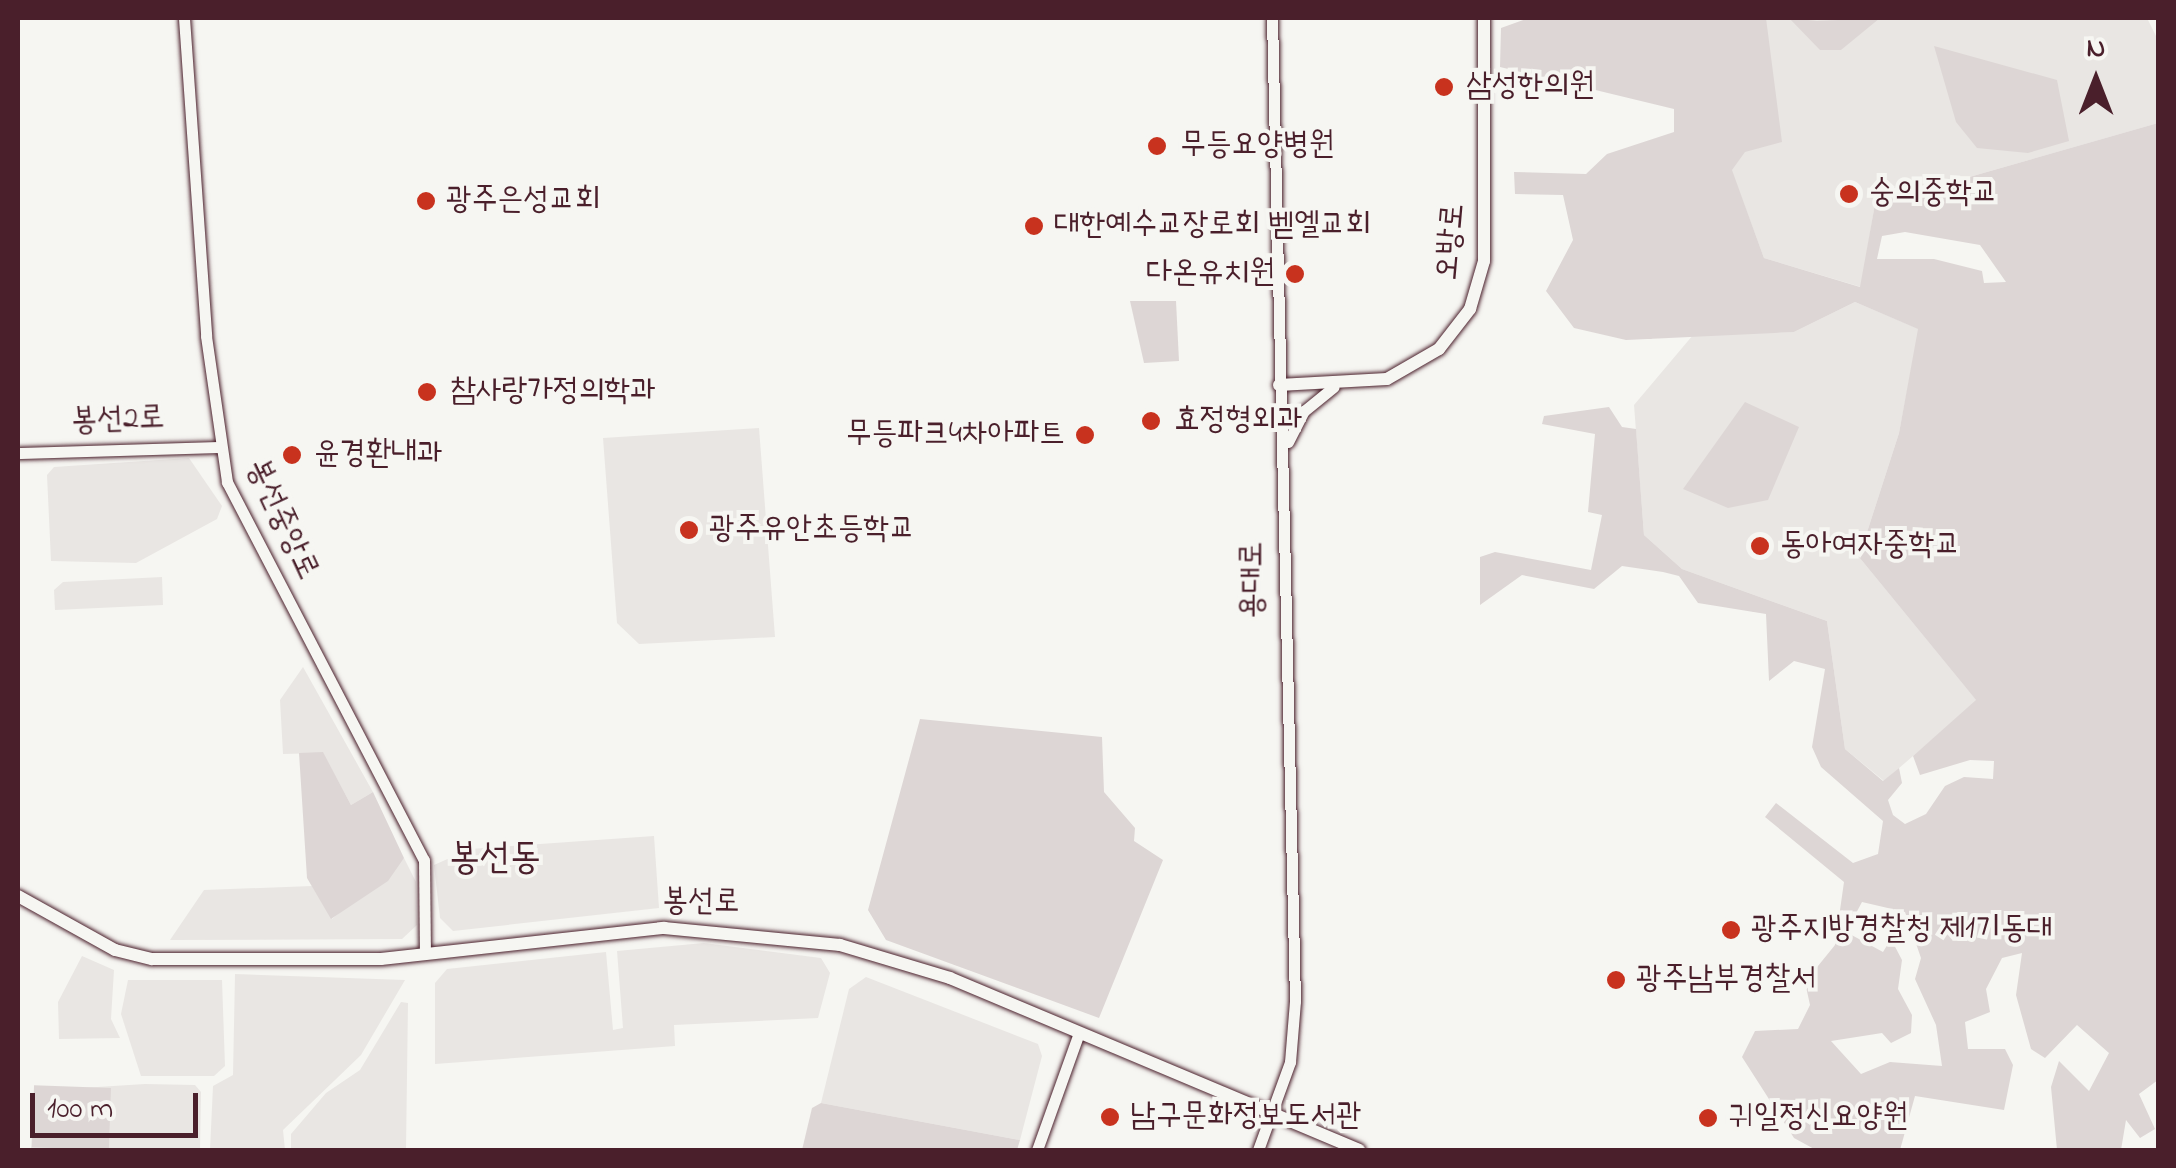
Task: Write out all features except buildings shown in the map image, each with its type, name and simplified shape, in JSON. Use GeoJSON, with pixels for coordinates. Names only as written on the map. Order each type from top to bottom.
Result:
{"type":"FeatureCollection","features":[{"type":"Feature","properties":{"kind":"main road","name":"오방로"},"geometry":{"type":"LineString","coordinates":[[1279,385],[1334,388],[1376,383],[1425,360],[1451,338],[1476,296],[1484,262],[1484,18]]}},
{"type":"Feature","properties":{"kind":"main road","name":"봉선로"},"geometry":{"type":"LineString","coordinates":[[18,896],[115,950],[152,959],[424,953],[664,928],[782,934],[939,975],[1358,1150]]}},
{"type":"Feature","properties":{"kind":"street","name":"봉선중앙로"},"geometry":{"type":"LineString","coordinates":[[184,18],[221,446],[235,499],[424,860],[424,953]]}},
{"type":"Feature","properties":{"kind":"street","name":"용대로"},"geometry":{"type":"LineString","coordinates":[[1263,1147],[1290,1062],[1294,1000],[1282,688],[1284,450],[1279,385],[1272,18]]}},
{"type":"Feature","properties":{"kind":"street"},"geometry":{"type":"LineString","coordinates":[[1284,450],[1304,411],[1334,388]]}},
{"type":"Feature","properties":{"kind":"street","name":"봉선2로"},"geometry":{"type":"LineString","coordinates":[[18,453],[221,446]]}},
{"type":"Feature","properties":{"kind":"street"},"geometry":{"type":"LineString","coordinates":[[1037,1150],[1079,1032]]}},
{"type":"Feature","properties":{"kind":"shaded area"},"geometry":{"type":"Polygon","coordinates":[[[1529,18],[1766,18],[1782,142],[1745,152],[1732,170],[1764,258],[1860,287],[1875,204],[2158,123],[2158,1080],[2139,1094],[2155,1129],[2140,1138],[2126,1120],[2121,1150],[2057,1150],[2051,1087],[2059,1061],[2089,1091],[2109,1053],[2077,1025],[2045,1058],[2031,1049],[2016,995],[2022,953],[2002,958],[1986,989],[1990,1012],[1965,1022],[1968,1049],[2005,1049],[2013,1065],[2004,1110],[1915,1096],[1900,1150],[1816,1150],[1794,1138],[1742,1057],[1755,1031],[1798,1029],[1810,1005],[1805,982],[1835,945],[1844,882],[1765,817],[1776,803],[1853,863],[1878,854],[1883,821],[1821,767],[1812,747],[1825,669],[1794,661],[1769,681],[1766,614],[1698,603],[1679,576],[1663,572],[1622,566],[1594,589],[1522,575],[1480,605],[1480,557],[1495,552],[1591,570],[1602,515],[1588,512],[1595,434],[1542,424],[1544,416],[1609,407],[1622,427],[1636,429],[1644,535],[1682,569],[1827,621],[1845,749],[1883,781],[1899,768],[1902,783],[1888,800],[1893,815],[1905,824],[1926,814],[1945,786],[1964,777],[1993,779],[1994,761],[1970,760],[1920,775],[1913,756],[1976,700],[1859,557],[1899,433],[1918,329],[1855,302],[1794,332],[1626,340],[1574,328],[1546,291],[1573,240],[1563,195],[1515,194],[1514,172],[1586,174],[1607,154],[1674,132],[1674,109],[1500,67],[1501,28],[1529,18]],[[1905,232],[1882,236],[1877,259],[1934,259],[1982,271],[1984,283],[2006,282],[1980,245],[1905,232]],[[1862,902],[1846,932],[1883,952],[1891,939],[1902,960],[1898,989],[1912,1015],[1911,1033],[1891,1043],[1882,1033],[1831,1041],[1861,1074],[1890,1062],[1942,1066],[1936,1025],[1915,979],[1921,958],[1905,912],[1862,902]]]}},
{"type":"Feature","properties":{"kind":"shaded area"},"geometry":{"type":"Polygon","coordinates":[[[1718,18],[2147,18],[2158,40],[2158,123],[1875,204],[1861,287],[1764,258],[1731,169],[1718,18]]]}},
{"type":"Feature","properties":{"kind":"shaded area"},"geometry":{"type":"Polygon","coordinates":[[[1789,18],[1880,18],[1841,50],[1820,50],[1789,18]]]}},
{"type":"Feature","properties":{"kind":"shaded area"},"geometry":{"type":"Polygon","coordinates":[[[1934,46],[2057,80],[2069,141],[2028,153],[1977,148],[1956,122],[1934,46]]]}},
{"type":"Feature","properties":{"kind":"shaded area"},"geometry":{"type":"Polygon","coordinates":[[[1130,301],[1176,301],[1179,361],[1144,363],[1130,301]]]}},
{"type":"Feature","properties":{"kind":"shaded area","name":"동아여자중학교"},"geometry":{"type":"Polygon","coordinates":[[[1855,302],[1919,329],[1899,433],[1859,557],[1977,701],[1884,781],[1845,749],[1827,621],[1682,569],[1644,535],[1634,405],[1693,335],[1794,332],[1855,302]]]}},
{"type":"Feature","properties":{"kind":"shaded area"},"geometry":{"type":"Polygon","coordinates":[[[1745,402],[1799,427],[1768,500],[1728,508],[1683,489],[1745,402]]]}},
{"type":"Feature","properties":{"kind":"shaded area","name":"광주유안초등학교"},"geometry":{"type":"Polygon","coordinates":[[[759,428],[775,637],[639,644],[617,623],[603,438],[759,428]]]}},
{"type":"Feature","properties":{"kind":"shaded area"},"geometry":{"type":"Polygon","coordinates":[[[189,458],[222,506],[217,519],[136,563],[51,561],[47,475],[54,467],[189,458]]]}},
{"type":"Feature","properties":{"kind":"shaded area"},"geometry":{"type":"Polygon","coordinates":[[[162,577],[163,605],[55,610],[54,590],[63,582],[162,577]]]}},
{"type":"Feature","properties":{"kind":"shaded area"},"geometry":{"type":"Polygon","coordinates":[[[303,667],[373,792],[351,805],[323,753],[283,754],[280,700],[303,667]]]}},
{"type":"Feature","properties":{"kind":"shaded area"},"geometry":{"type":"Polygon","coordinates":[[[920,719],[1102,737],[1104,792],[1135,828],[1134,841],[1163,860],[1099,1018],[886,940],[868,910],[920,719]]]}},
{"type":"Feature","properties":{"kind":"shaded area"},"geometry":{"type":"Polygon","coordinates":[[[323,752],[351,805],[373,792],[404,858],[388,881],[331,919],[307,878],[299,753],[323,752]]]}},
{"type":"Feature","properties":{"kind":"shaded area"},"geometry":{"type":"Polygon","coordinates":[[[654,836],[659,908],[453,931],[440,918],[434,865],[470,849],[654,836]]]}},
{"type":"Feature","properties":{"kind":"shaded area"},"geometry":{"type":"Polygon","coordinates":[[[404,858],[416,882],[417,925],[402,939],[170,940],[204,890],[312,886],[332,919],[404,858]]]}},
{"type":"Feature","properties":{"kind":"shaded area"},"geometry":{"type":"Polygon","coordinates":[[[704,943],[821,958],[830,973],[818,1018],[674,1025],[675,1046],[435,1064],[435,983],[447,969],[606,952],[613,1030],[623,1028],[617,951],[704,943]]]}},
{"type":"Feature","properties":{"kind":"shaded area"},"geometry":{"type":"Polygon","coordinates":[[[82,956],[114,970],[111,1019],[120,1038],[59,1039],[58,1002],[82,956]]]}},
{"type":"Feature","properties":{"kind":"shaded area"},"geometry":{"type":"Polygon","coordinates":[[[235,974],[405,980],[361,1055],[283,1130],[285,1150],[210,1150],[213,1086],[233,1075],[235,974]]]}},
{"type":"Feature","properties":{"kind":"shaded area"},"geometry":{"type":"Polygon","coordinates":[[[866,977],[1038,1044],[1042,1056],[1020,1140],[821,1103],[849,989],[866,977]]]}},
{"type":"Feature","properties":{"kind":"shaded area"},"geometry":{"type":"Polygon","coordinates":[[[128,980],[222,980],[225,1066],[214,1076],[141,1076],[121,1014],[128,980]]]}},
{"type":"Feature","properties":{"kind":"shaded area"},"geometry":{"type":"Polygon","coordinates":[[[401,1002],[408,1003],[406,1150],[291,1150],[291,1134],[326,1093],[360,1070],[401,1002]]]}},
{"type":"Feature","properties":{"kind":"shaded area"},"geometry":{"type":"Polygon","coordinates":[[[34,1085],[111,1088],[109,1150],[32,1147],[34,1085]]]}},
{"type":"Feature","properties":{"kind":"shaded area"},"geometry":{"type":"Polygon","coordinates":[[[195,1085],[201,1092],[200,1150],[31,1150],[34,1091],[195,1085]]]}},
{"type":"Feature","properties":{"kind":"shaded area"},"geometry":{"type":"Polygon","coordinates":[[[821,1103],[1020,1140],[1017,1150],[802,1150],[812,1108],[821,1103]]]}},
{"type":"Feature","properties":{"kind":"place","name":"삼성한의원"},"geometry":{"type":"Point","coordinates":[1444,87]}},
{"type":"Feature","properties":{"kind":"place","name":"무등요양병원"},"geometry":{"type":"Point","coordinates":[1157,146]}},
{"type":"Feature","properties":{"kind":"place","name":"숭의중학교"},"geometry":{"type":"Point","coordinates":[1849,194]}},
{"type":"Feature","properties":{"kind":"place","name":"광주은성교회"},"geometry":{"type":"Point","coordinates":[426,201]}},
{"type":"Feature","properties":{"kind":"place","name":"대한예수교장로회 벧엘교회"},"geometry":{"type":"Point","coordinates":[1034,226]}},
{"type":"Feature","properties":{"kind":"place","name":"다온유치원"},"geometry":{"type":"Point","coordinates":[1295,274]}},
{"type":"Feature","properties":{"kind":"place","name":"참사랑가정의학과"},"geometry":{"type":"Point","coordinates":[427,392]}},
{"type":"Feature","properties":{"kind":"place","name":"효정형외과"},"geometry":{"type":"Point","coordinates":[1151,421]}},
{"type":"Feature","properties":{"kind":"place","name":"무등파크4차아파트"},"geometry":{"type":"Point","coordinates":[1085,435]}},
{"type":"Feature","properties":{"kind":"place","name":"윤경환내과"},"geometry":{"type":"Point","coordinates":[292,455]}},
{"type":"Feature","properties":{"kind":"place","name":"광주유안초등학교"},"geometry":{"type":"Point","coordinates":[689,530]}},
{"type":"Feature","properties":{"kind":"place","name":"동아여자중학교"},"geometry":{"type":"Point","coordinates":[1760,546]}},
{"type":"Feature","properties":{"kind":"place","name":"광주지방경찰청 제1기동대"},"geometry":{"type":"Point","coordinates":[1731,930]}},
{"type":"Feature","properties":{"kind":"place","name":"광주남부경찰서"},"geometry":{"type":"Point","coordinates":[1616,980]}},
{"type":"Feature","properties":{"kind":"place","name":"남구문화정보도서관"},"geometry":{"type":"Point","coordinates":[1110,1117]}},
{"type":"Feature","properties":{"kind":"place","name":"귀일정신요양원"},"geometry":{"type":"Point","coordinates":[1708,1118]}},
{"type":"Feature","properties":{"kind":"district","name":"봉선동"},"geometry":{"type":"Point","coordinates":[495,860]}}]}
